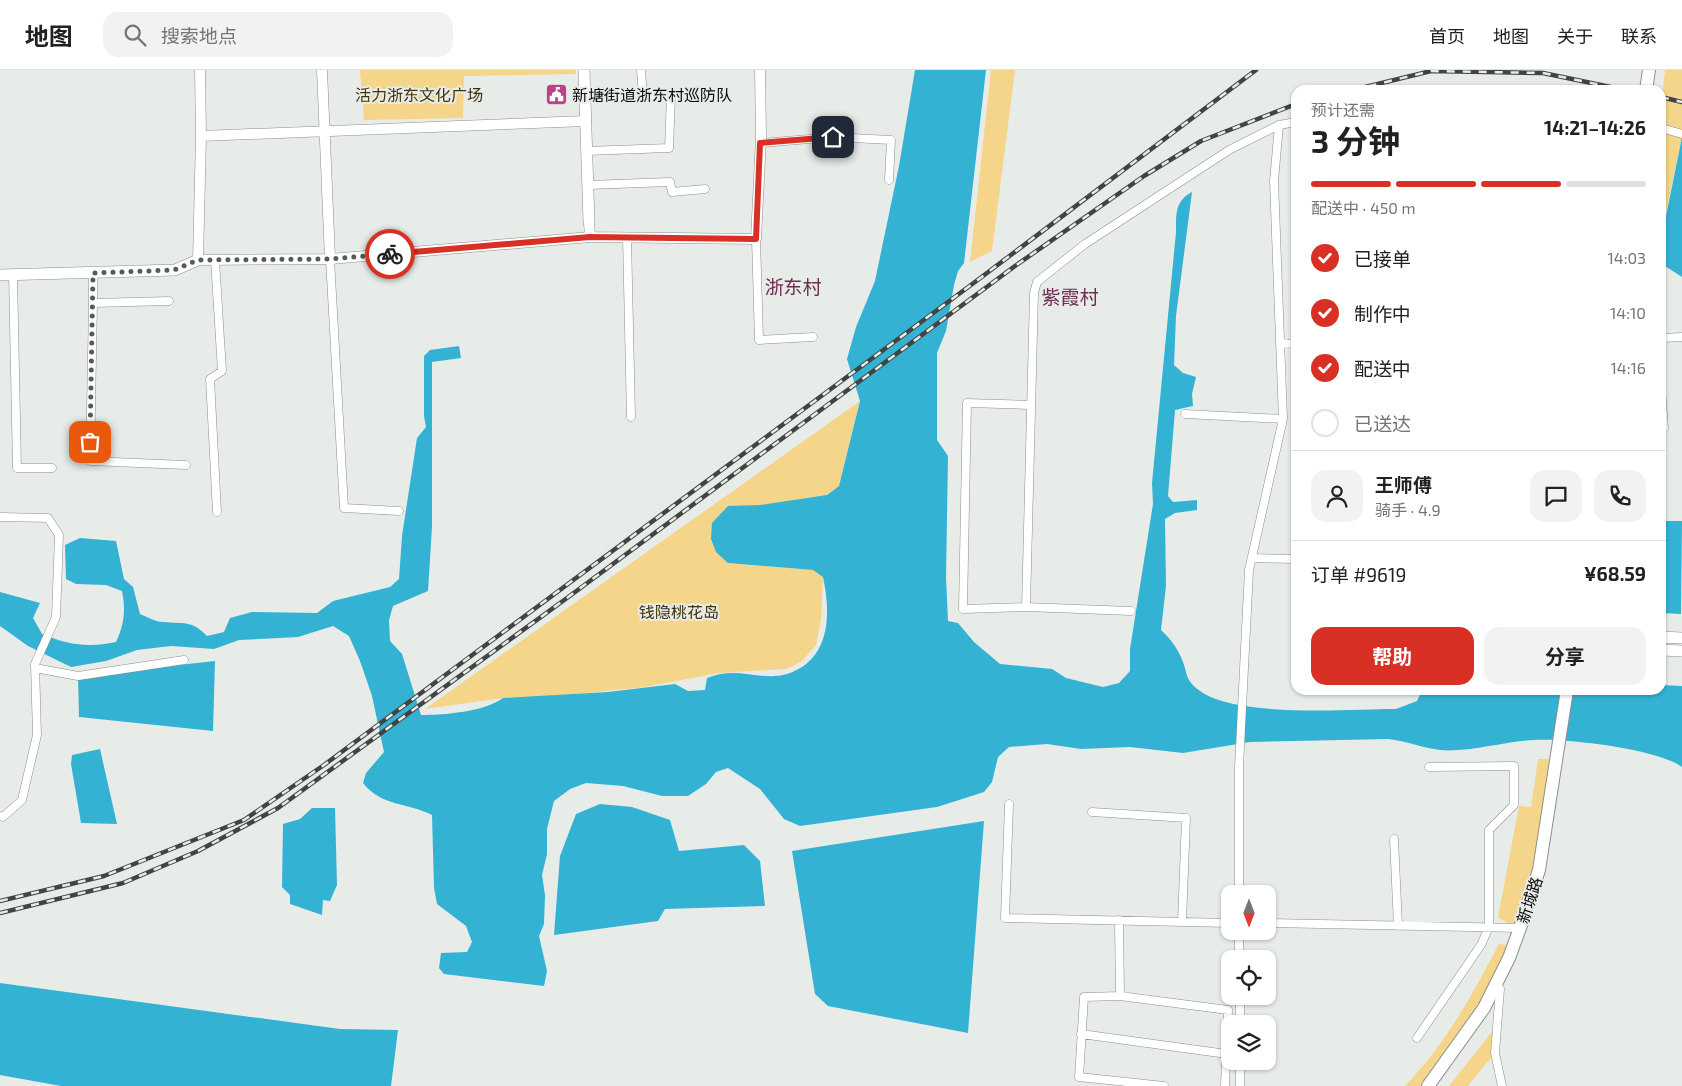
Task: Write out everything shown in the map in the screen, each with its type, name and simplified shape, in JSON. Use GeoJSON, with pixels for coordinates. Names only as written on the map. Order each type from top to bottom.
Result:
{"type":"FeatureCollection","features":[{"type":"Feature","properties":{"kind":"main road"},"geometry":{"type":"LineString","coordinates":[[584,70],[589,222]]}},
{"type":"Feature","properties":{"kind":"main road"},"geometry":{"type":"LineString","coordinates":[[1647,85],[1649,70]]}},
{"type":"Feature","properties":{"kind":"main road"},"geometry":{"type":"LineString","coordinates":[[1653,85],[1655,70]]}},
{"type":"Feature","properties":{"kind":"main road"},"geometry":{"type":"LineString","coordinates":[[0,275],[174,270],[198,260]]}},
{"type":"Feature","properties":{"kind":"main road"},"geometry":{"type":"LineString","coordinates":[[1666,637],[1682,638]]}},
{"type":"Feature","properties":{"kind":"main road"},"geometry":{"type":"LineString","coordinates":[[1666,650],[1682,651]]}},
{"type":"Feature","properties":{"kind":"main road","name":"新城路"},"geometry":{"type":"LineString","coordinates":[[1436,1086],[1489,1011],[1514,960],[1545,872],[1562,746],[1567,695]]}},
{"type":"Feature","properties":{"kind":"main road","name":"新城路"},"geometry":{"type":"LineString","coordinates":[[1428,1086],[1484,1008],[1509,958],[1539,870],[1562,746],[1574,695]]}},
{"type":"Feature","properties":{"kind":"street"},"geometry":{"type":"LineString","coordinates":[[200,70],[202,136],[198,260],[330,259],[590,237],[756,239]]}},
{"type":"Feature","properties":{"kind":"street"},"geometry":{"type":"LineString","coordinates":[[322,70],[344,508],[399,511]]}},
{"type":"Feature","properties":{"kind":"street"},"geometry":{"type":"LineString","coordinates":[[586,151],[669,148],[671,96],[643,97],[641,70]]}},
{"type":"Feature","properties":{"kind":"street"},"geometry":{"type":"LineString","coordinates":[[760,70],[760,143],[756,239],[759,340],[813,337]]}},
{"type":"Feature","properties":{"kind":"street"},"geometry":{"type":"LineString","coordinates":[[202,136],[586,121]]}},
{"type":"Feature","properties":{"kind":"street"},"geometry":{"type":"LineString","coordinates":[[1026,606],[1030,404],[1034,292],[1037,282],[1084,244],[1229,150],[1279,125],[1291,123]]}},
{"type":"Feature","properties":{"kind":"street"},"geometry":{"type":"LineString","coordinates":[[1239,885],[1239,767],[1249,570],[1284,419],[1278,237],[1274,181],[1279,125]]}},
{"type":"Feature","properties":{"kind":"street"},"geometry":{"type":"LineString","coordinates":[[1666,130],[1682,134]]}},
{"type":"Feature","properties":{"kind":"street"},"geometry":{"type":"LineString","coordinates":[[760,143],[833,137],[891,140],[889,180]]}},
{"type":"Feature","properties":{"kind":"street"},"geometry":{"type":"LineString","coordinates":[[588,185],[670,182],[672,192],[705,189]]}},
{"type":"Feature","properties":{"kind":"street"},"geometry":{"type":"LineString","coordinates":[[589,222],[590,237]]}},
{"type":"Feature","properties":{"kind":"street"},"geometry":{"type":"LineString","coordinates":[[627,238],[631,417]]}},
{"type":"Feature","properties":{"kind":"street"},"geometry":{"type":"LineString","coordinates":[[215,260],[222,371],[210,379],[217,512]]}},
{"type":"Feature","properties":{"kind":"street"},"geometry":{"type":"LineString","coordinates":[[93,273],[90,461],[186,464]]}},
{"type":"Feature","properties":{"kind":"street"},"geometry":{"type":"LineString","coordinates":[[13,275],[17,468],[52,468]]}},
{"type":"Feature","properties":{"kind":"street"},"geometry":{"type":"LineString","coordinates":[[92,303],[169,300]]}},
{"type":"Feature","properties":{"kind":"street"},"geometry":{"type":"LineString","coordinates":[[1666,338],[1682,337]]}},
{"type":"Feature","properties":{"kind":"street"},"geometry":{"type":"LineString","coordinates":[[1280,343],[1291,344]]}},
{"type":"Feature","properties":{"kind":"street"},"geometry":{"type":"LineString","coordinates":[[1030,404],[967,403],[963,609],[1026,606],[1131,612]]}},
{"type":"Feature","properties":{"kind":"street"},"geometry":{"type":"LineString","coordinates":[[1185,414],[1284,419]]}},
{"type":"Feature","properties":{"kind":"street"},"geometry":{"type":"LineString","coordinates":[[0,518],[48,518],[58,535],[56,617],[35,668],[37,735],[22,800],[3,817],[0,816]]}},
{"type":"Feature","properties":{"kind":"street"},"geometry":{"type":"LineString","coordinates":[[1252,558],[1291,558]]}},
{"type":"Feature","properties":{"kind":"street"},"geometry":{"type":"LineString","coordinates":[[35,668],[78,676],[184,660]]}},
{"type":"Feature","properties":{"kind":"street"},"geometry":{"type":"LineString","coordinates":[[1417,1038],[1481,945],[1489,927],[1489,830],[1514,805],[1514,766],[1429,767]]}},
{"type":"Feature","properties":{"kind":"street"},"geometry":{"type":"LineString","coordinates":[[1010,804],[1005,918],[1221,923]]}},
{"type":"Feature","properties":{"kind":"street"},"geometry":{"type":"LineString","coordinates":[[1092,812],[1186,818],[1182,922]]}},
{"type":"Feature","properties":{"kind":"street"},"geometry":{"type":"LineString","coordinates":[[1394,838],[1398,926]]}},
{"type":"Feature","properties":{"kind":"street"},"geometry":{"type":"LineString","coordinates":[[1120,920],[1120,996]]}},
{"type":"Feature","properties":{"kind":"street"},"geometry":{"type":"LineString","coordinates":[[1276,924],[1520,928]]}},
{"type":"Feature","properties":{"kind":"street"},"geometry":{"type":"LineString","coordinates":[[1500,989],[1495,1054],[1502,1086]]}},
{"type":"Feature","properties":{"kind":"street"},"geometry":{"type":"LineString","coordinates":[[1164,1086],[1079,1076],[1084,998],[1120,996],[1228,1010],[1228,1015]]}},
{"type":"Feature","properties":{"kind":"street"},"geometry":{"type":"LineString","coordinates":[[1081,1034],[1221,1053]]}},
{"type":"Feature","properties":{"kind":"street"},"geometry":{"type":"LineString","coordinates":[[1225,1086],[1226,1070]]}},
{"type":"Feature","properties":{"kind":"street"},"geometry":{"type":"LineString","coordinates":[[1240,1070],[1240,1086]]}},
{"type":"Feature","properties":{"kind":"green space","name":"活力浙东文化广场"},"geometry":{"type":"Polygon","coordinates":[[[360,70],[576,70],[576,74],[464,76],[463,118],[364,120],[360,70]]]}},
{"type":"Feature","properties":{"kind":"green space"},"geometry":{"type":"Polygon","coordinates":[[[991,70],[1015,70],[992,251],[970,262],[991,70]]]}},
{"type":"Feature","properties":{"kind":"green space"},"geometry":{"type":"Polygon","coordinates":[[[1665,70],[1682,70],[1682,137],[1666,211],[1666,85],[1663,85],[1665,70]]]}},
{"type":"Feature","properties":{"kind":"green space","name":"钱隐桃花岛"},"geometry":{"type":"Polygon","coordinates":[[[860,401],[839,486],[728,563],[813,570],[823,577],[821,620],[816,645],[801,662],[786,669],[719,673],[645,687],[548,697],[502,698],[425,709],[860,401]]]}},
{"type":"Feature","properties":{"kind":"green space"},"geometry":{"type":"Polygon","coordinates":[[[1538,759],[1552,759],[1535,866],[1517,922],[1509,924],[1498,917],[1519,806],[1531,807],[1538,759]]]}},
{"type":"Feature","properties":{"kind":"green space"},"geometry":{"type":"Polygon","coordinates":[[[1499,944],[1508,945],[1477,1012],[1423,1086],[1405,1086],[1432,1054],[1457,1019],[1499,944]]]}},
{"type":"Feature","properties":{"kind":"green space"},"geometry":{"type":"Polygon","coordinates":[[[1498,1024],[1495,1053],[1468,1086],[1449,1086],[1498,1024]]]}},
{"type":"Feature","properties":{"kind":"water"},"geometry":{"type":"Polygon","coordinates":[[[915,70],[986,70],[964,263],[958,271],[946,331],[937,353],[937,440],[948,456],[946,578],[948,621],[958,623],[974,642],[1000,664],[1052,669],[1066,678],[1103,687],[1119,683],[1130,671],[1130,649],[1153,504],[1152,483],[1177,214],[1179,204],[1192,192],[1176,316],[1174,365],[1183,373],[1196,377],[1192,394],[1193,406],[1175,410],[1168,496],[1173,502],[1197,500],[1197,510],[1175,513],[1165,519],[1166,586],[1161,630],[1176,649],[1193,685],[1213,698],[1236,704],[1262,708],[1321,711],[1396,709],[1417,701],[1420,695],[1666,695],[1666,685],[1682,686],[1682,767],[1653,755],[1633,750],[1589,743],[1549,740],[1523,741],[1450,750],[1434,749],[1388,739],[1250,742],[1183,753],[1130,747],[1081,749],[1047,744],[1009,747],[998,757],[992,782],[984,792],[937,807],[800,826],[784,819],[760,789],[728,768],[716,772],[706,784],[688,796],[662,796],[623,786],[586,783],[570,789],[554,801],[547,829],[547,854],[542,875],[545,895],[544,924],[539,936],[547,971],[544,986],[444,974],[439,968],[441,953],[467,952],[472,942],[466,926],[437,904],[434,888],[432,815],[378,796],[363,783],[366,773],[384,752],[372,696],[349,636],[333,626],[298,637],[239,640],[214,649],[171,646],[137,650],[106,661],[71,667],[28,646],[0,626],[0,592],[40,603],[33,618],[42,634],[61,641],[88,645],[116,642],[124,617],[122,591],[106,585],[76,584],[66,579],[65,545],[80,538],[116,541],[124,579],[133,587],[140,614],[157,621],[192,625],[207,636],[224,632],[230,618],[252,612],[317,613],[333,601],[390,587],[399,579],[402,536],[417,438],[426,427],[424,416],[424,356],[430,350],[459,346],[461,358],[432,362],[432,527],[428,591],[393,606],[389,620],[390,641],[402,654],[421,715],[475,710],[503,698],[608,692],[675,684],[688,691],[705,690],[707,678],[718,674],[739,673],[777,676],[787,674],[802,667],[820,647],[824,634],[827,606],[823,577],[813,570],[728,563],[716,552],[711,539],[712,523],[728,506],[760,505],[827,495],[839,486],[860,401],[847,359],[856,327],[875,281],[899,166],[915,70]]]}},
{"type":"Feature","properties":{"kind":"water"},"geometry":{"type":"Polygon","coordinates":[[[1682,137],[1682,277],[1666,267],[1666,216],[1682,137]]]}},
{"type":"Feature","properties":{"kind":"water"},"geometry":{"type":"Polygon","coordinates":[[[1666,521],[1682,521],[1681,614],[1666,613],[1666,521]]]}},
{"type":"Feature","properties":{"kind":"water"},"geometry":{"type":"Polygon","coordinates":[[[215,661],[213,731],[79,717],[78,676],[215,661]]]}},
{"type":"Feature","properties":{"kind":"water"},"geometry":{"type":"Polygon","coordinates":[[[100,749],[117,824],[81,823],[71,764],[72,755],[100,749]]]}},
{"type":"Feature","properties":{"kind":"water"},"geometry":{"type":"Polygon","coordinates":[[[600,804],[632,807],[670,820],[679,851],[744,845],[760,861],[765,906],[665,909],[658,921],[554,935],[560,856],[576,814],[600,804]]]}},
{"type":"Feature","properties":{"kind":"water"},"geometry":{"type":"Polygon","coordinates":[[[312,808],[335,808],[337,885],[330,901],[323,900],[322,915],[290,904],[290,895],[282,887],[283,824],[300,819],[312,808]]]}},
{"type":"Feature","properties":{"kind":"water"},"geometry":{"type":"Polygon","coordinates":[[[984,821],[968,1033],[828,1006],[815,994],[792,851],[984,821]]]}},
{"type":"Feature","properties":{"kind":"water"},"geometry":{"type":"Polygon","coordinates":[[[0,983],[340,1029],[398,1030],[391,1086],[61,1086],[0,1075],[0,983]]]}},
{"type":"Feature","properties":{"kind":"railway"},"geometry":{"type":"LineString","coordinates":[[0,901],[104,876],[244,820],[324,765],[975,282],[1256,70]]}},
{"type":"Feature","properties":{"kind":"railway"},"geometry":{"type":"LineString","coordinates":[[1374,85],[1431,71],[1543,73],[1601,85]]}},
{"type":"Feature","properties":{"kind":"railway"},"geometry":{"type":"LineString","coordinates":[[1666,98],[1682,102]]}},
{"type":"Feature","properties":{"kind":"railway"},"geometry":{"type":"LineString","coordinates":[[0,913],[123,883],[198,851],[278,808],[567,598],[1015,266],[1144,176],[1201,141],[1291,106]]}},
{"type":"Feature","properties":{"kind":"way so far"},"geometry":{"type":"LineString","coordinates":[[90,442],[93,273],[174,270],[198,260],[330,259],[390,254]]}},
{"type":"Feature","properties":{"kind":"place","name":"新塘街道浙东村巡防队"},"geometry":{"type":"Point","coordinates":[556,94]}},
{"type":"Feature","properties":{"kind":"district","name":"浙东村"},"geometry":{"type":"Point","coordinates":[793,286]}},
{"type":"Feature","properties":{"kind":"district","name":"紫霞村"},"geometry":{"type":"Point","coordinates":[1070,296]}},
{"type":"Feature","properties":{"kind":"route"},"geometry":{"type":"LineString","coordinates":[[390,254],[590,237],[756,239],[760,143],[833,137]]}}]}
